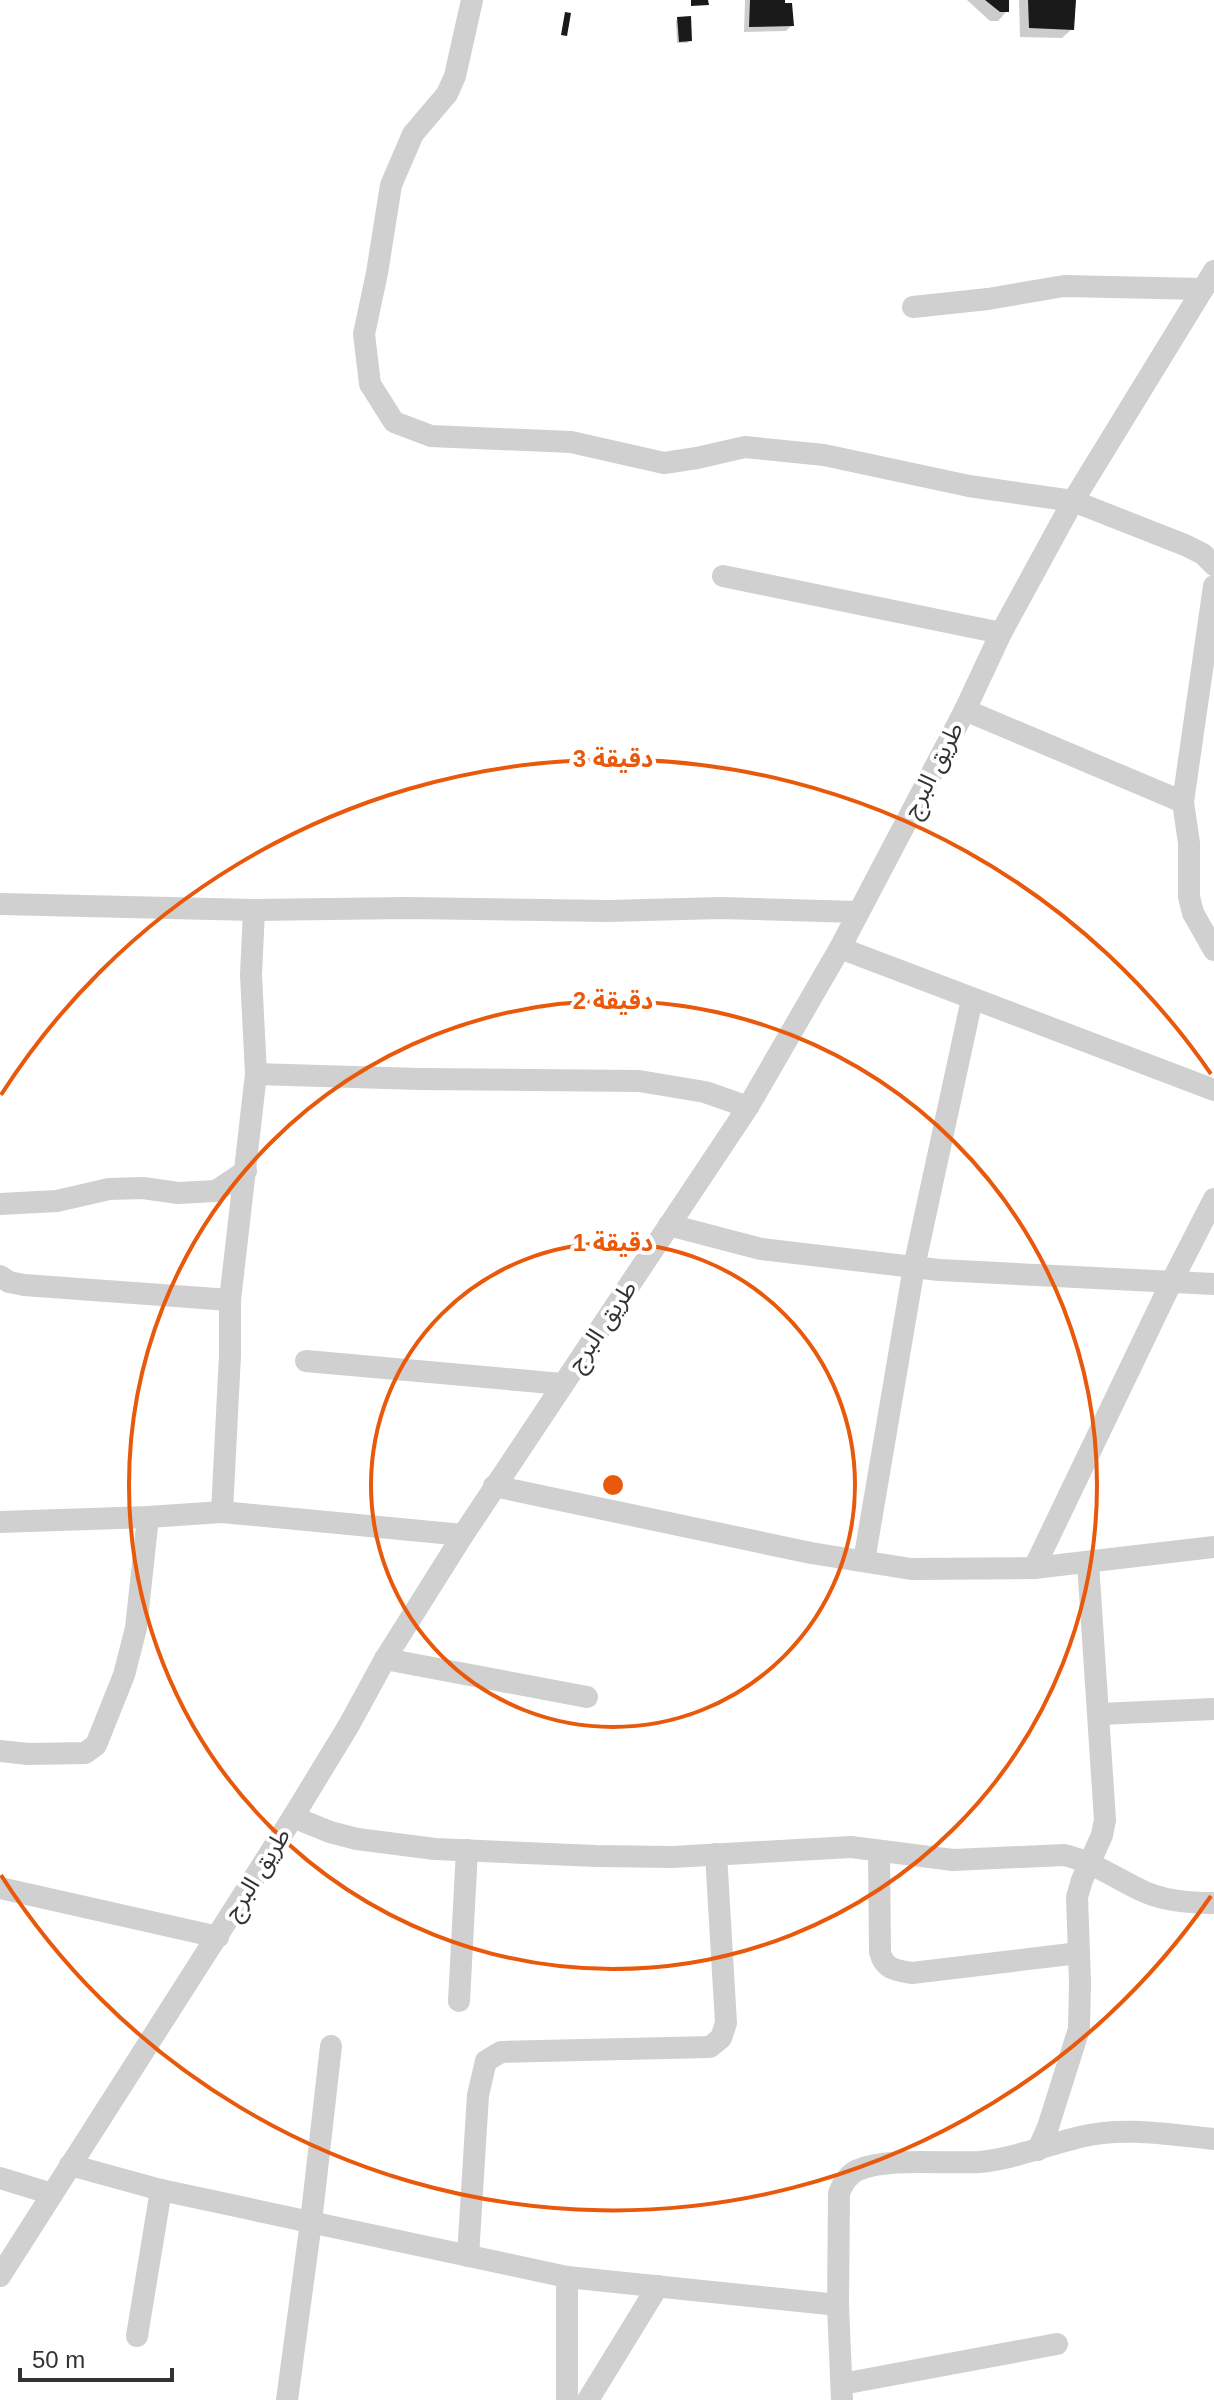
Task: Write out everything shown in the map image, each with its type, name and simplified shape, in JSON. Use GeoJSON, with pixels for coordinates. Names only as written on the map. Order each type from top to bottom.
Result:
{"type":"FeatureCollection","features":[{"type":"Feature","properties":{"kind":"street"},"geometry":{"type":"LineString","coordinates":[[472,0],[455,76],[447,94],[413,134],[391,185],[364,334],[370,384],[394,422],[431,436],[571,442],[664,463],[745,447],[824,455],[969,486],[1073,501],[1185,545],[1203,554],[1214,565]]}},
{"type":"Feature","properties":{"kind":"street"},"geometry":{"type":"LineString","coordinates":[[913,307],[988,299],[1064,286],[1208,280]]}},
{"type":"Feature","properties":{"kind":"street","name":"طريق البرج"},"geometry":{"type":"LineString","coordinates":[[0,2276],[218,1937],[349,1725],[385,1659],[494,1486],[748,1107],[840,948],[965,710],[1001,633],[1073,501],[1208,280]]}},
{"type":"Feature","properties":{"kind":"street"},"geometry":{"type":"LineString","coordinates":[[723,576],[1001,633]]}},
{"type":"Feature","properties":{"kind":"street"},"geometry":{"type":"LineString","coordinates":[[1214,586],[1183,802],[1189,843],[1189,897],[1193,913],[1214,950]]}},
{"type":"Feature","properties":{"kind":"street"},"geometry":{"type":"LineString","coordinates":[[965,710],[1183,802]]}},
{"type":"Feature","properties":{"kind":"street"},"geometry":{"type":"LineString","coordinates":[[0,904],[254,910],[407,908],[608,911],[721,908],[858,912]]}},
{"type":"Feature","properties":{"kind":"street"},"geometry":{"type":"LineString","coordinates":[[222,1512],[230,1300],[256,1074],[251,975],[254,910]]}},
{"type":"Feature","properties":{"kind":"street"},"geometry":{"type":"LineString","coordinates":[[840,948],[1214,1090]]}},
{"type":"Feature","properties":{"kind":"street"},"geometry":{"type":"LineString","coordinates":[[864,1561],[914,1267],[972,999]]}},
{"type":"Feature","properties":{"kind":"street"},"geometry":{"type":"LineString","coordinates":[[256,1074],[639,1081],[705,1092],[748,1107]]}},
{"type":"Feature","properties":{"kind":"street"},"geometry":{"type":"LineString","coordinates":[[0,1204],[57,1201],[109,1189],[143,1188],[178,1193],[216,1191],[246,1171]]}},
{"type":"Feature","properties":{"kind":"street"},"geometry":{"type":"LineString","coordinates":[[1034,1568],[1214,1199]]}},
{"type":"Feature","properties":{"kind":"street"},"geometry":{"type":"LineString","coordinates":[[669,1225],[761,1249],[914,1267],[1214,1284]]}},
{"type":"Feature","properties":{"kind":"street"},"geometry":{"type":"LineString","coordinates":[[0,1276],[9,1282],[24,1285],[230,1300]]}},
{"type":"Feature","properties":{"kind":"street"},"geometry":{"type":"LineString","coordinates":[[306,1361],[562,1384]]}},
{"type":"Feature","properties":{"kind":"street"},"geometry":{"type":"LineString","coordinates":[[494,1486],[811,1553],[911,1569],[1034,1568],[1214,1547]]}},
{"type":"Feature","properties":{"kind":"street"},"geometry":{"type":"LineString","coordinates":[[0,1522],[222,1512],[463,1535]]}},
{"type":"Feature","properties":{"kind":"street"},"geometry":{"type":"LineString","coordinates":[[0,1751],[85,1753],[96,1745],[124,1675],[136,1628],[148,1517]]}},
{"type":"Feature","properties":{"kind":"street"},"geometry":{"type":"LineString","coordinates":[[1038,2150],[1079,2029],[1077,1897],[1105,1820],[1088,1563]]}},
{"type":"Feature","properties":{"kind":"street"},"geometry":{"type":"LineString","coordinates":[[385,1659],[587,1697]]}},
{"type":"Feature","properties":{"kind":"street"},"geometry":{"type":"LineString","coordinates":[[1099,1714],[1214,1709]]}},
{"type":"Feature","properties":{"kind":"street"},"geometry":{"type":"LineString","coordinates":[[293,1817],[357,1839],[467,1850],[672,1857],[851,1847],[953,1860],[1064,1855],[1088,1863],[1148,1893],[1197,1903],[1214,1903]]}},
{"type":"Feature","properties":{"kind":"street"},"geometry":{"type":"LineString","coordinates":[[459,2001],[467,1850]]}},
{"type":"Feature","properties":{"kind":"street"},"geometry":{"type":"LineString","coordinates":[[879,1851],[880,1952],[883,1962],[892,1969],[912,1973],[1079,1953]]}},
{"type":"Feature","properties":{"kind":"street"},"geometry":{"type":"LineString","coordinates":[[468,2256],[478,2095],[486,2061],[501,2052],[695,2049],[710,2047],[721,2038],[726,2023],[716,1854]]}},
{"type":"Feature","properties":{"kind":"street"},"geometry":{"type":"LineString","coordinates":[[0,1888],[218,1937]]}},
{"type":"Feature","properties":{"kind":"street"},"geometry":{"type":"LineString","coordinates":[[287,2400],[331,2046]]}},
{"type":"Feature","properties":{"kind":"street"},"geometry":{"type":"LineString","coordinates":[[1057,2344],[842,2392],[838,2305],[839,2193],[845,2180],[857,2170],[883,2164],[981,2162],[1038,2150],[1081,2136],[1120,2132],[1214,2139]]}},
{"type":"Feature","properties":{"kind":"street"},"geometry":{"type":"LineString","coordinates":[[70,2165],[161,2190],[567,2277],[838,2305]]}},
{"type":"Feature","properties":{"kind":"street"},"geometry":{"type":"LineString","coordinates":[[0,2178],[52,2194]]}},
{"type":"Feature","properties":{"kind":"street"},"geometry":{"type":"LineString","coordinates":[[137,2336],[161,2190]]}},
{"type":"Feature","properties":{"kind":"street"},"geometry":{"type":"LineString","coordinates":[[567,2277],[567,2400]]}},
{"type":"Feature","properties":{"kind":"street"},"geometry":{"type":"LineString","coordinates":[[588,2400],[658,2286]]}},
{"type":"Feature","properties":{"kind":"building"},"geometry":{"type":"Polygon","coordinates":[[[691,0],[708,0],[709,5],[691,6],[691,0]]]}},
{"type":"Feature","properties":{"kind":"building"},"geometry":{"type":"Polygon","coordinates":[[[750,0],[785,0],[785,3],[792,3],[794,26],[749,27],[750,0]]]}},
{"type":"Feature","properties":{"kind":"building"},"geometry":{"type":"Polygon","coordinates":[[[985,0],[1009,0],[1009,12],[1000,12],[985,0]]]}},
{"type":"Feature","properties":{"kind":"building"},"geometry":{"type":"Polygon","coordinates":[[[1028,0],[1076,0],[1074,30],[1029,28],[1028,0]]]}},
{"type":"Feature","properties":{"kind":"building"},"geometry":{"type":"Polygon","coordinates":[[[565,12],[571,13],[567,36],[561,35],[565,12]]]}},
{"type":"Feature","properties":{"kind":"building"},"geometry":{"type":"Polygon","coordinates":[[[691,16],[692,41],[679,42],[677,17],[691,16]]]}}]}
